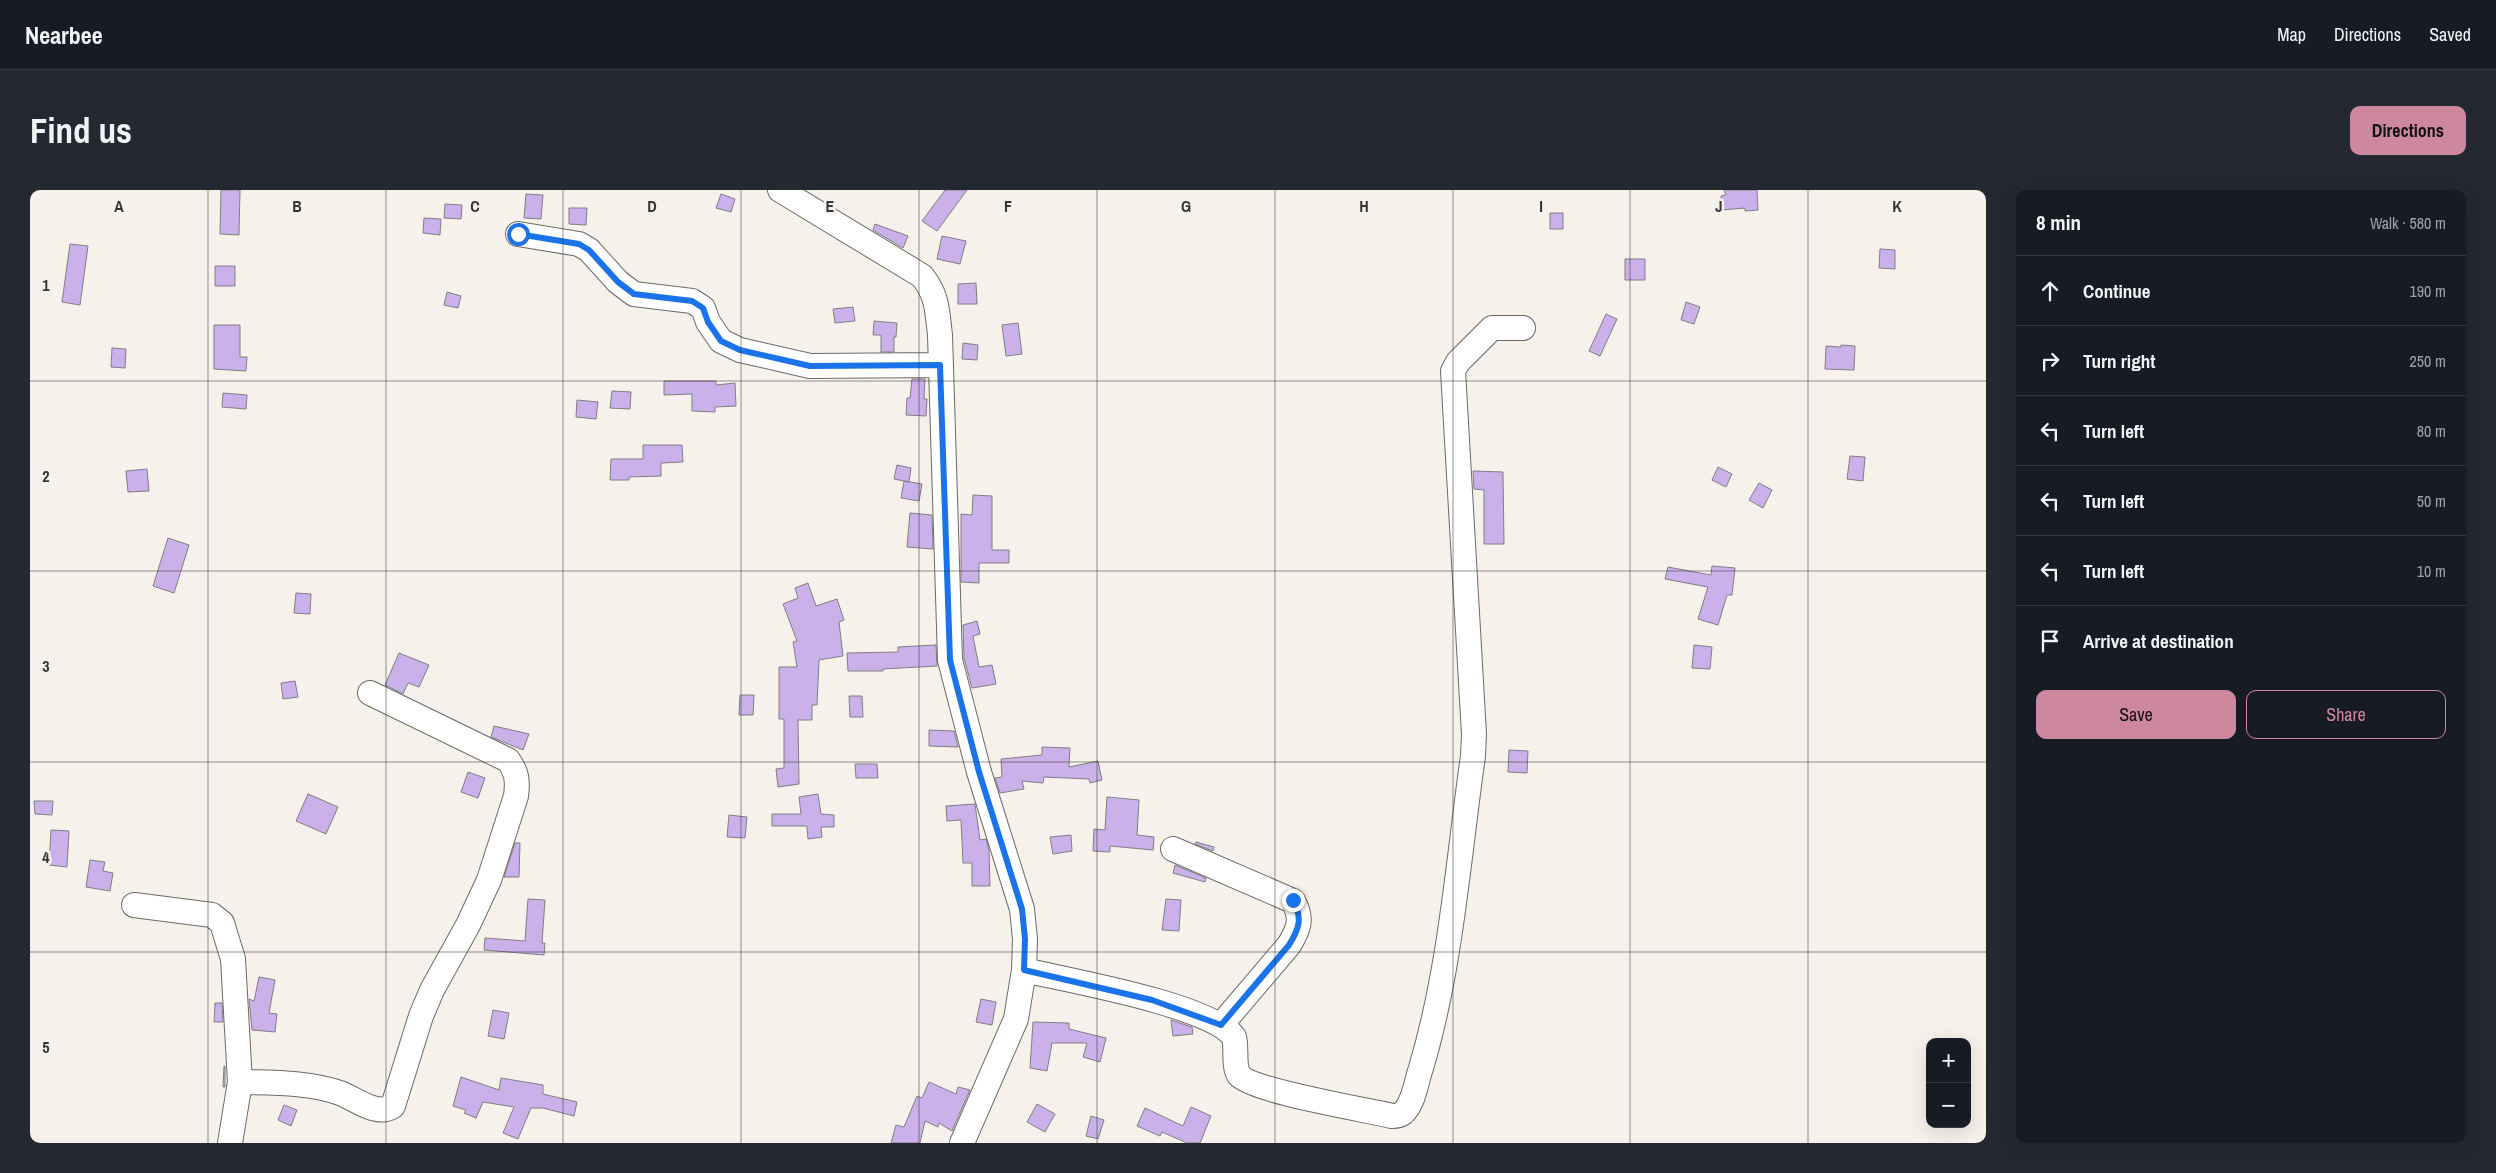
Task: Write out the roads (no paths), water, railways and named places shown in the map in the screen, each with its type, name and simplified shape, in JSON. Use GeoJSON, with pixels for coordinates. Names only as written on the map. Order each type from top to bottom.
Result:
{"type":"FeatureCollection","features":[{"type":"Feature","properties":{"kind":"street"},"geometry":{"type":"LineString","coordinates":[[780,190],[922,276],[932,289],[936,305],[940,365],[950,660],[979,772],[1022,909],[1025,939],[1024,970],[1016,1019],[962,1143]]}},
{"type":"Feature","properties":{"kind":"street"},"geometry":{"type":"LineString","coordinates":[[518,234],[579,244],[589,250],[618,282],[634,294],[692,301],[703,308],[708,322],[721,341],[740,350],[810,366],[940,365]]}},
{"type":"Feature","properties":{"kind":"street"},"geometry":{"type":"LineString","coordinates":[[1024,970],[1152,1000],[1221,1025],[1234,1036],[1237,1069],[1246,1080],[1292,1094],[1392,1116],[1400,1116],[1408,1106],[1429,1041],[1445,968],[1474,734],[1454,371],[1458,362],[1492,328],[1523,328]]}},
{"type":"Feature","properties":{"kind":"street"},"geometry":{"type":"LineString","coordinates":[[240,1082],[299,1084],[322,1088],[380,1111],[387,1110],[393,1106],[413,1039],[432,990],[468,925],[489,880],[516,796],[518,784],[516,771],[508,760],[370,693]]}},
{"type":"Feature","properties":{"kind":"street"},"geometry":{"type":"LineString","coordinates":[[1173,849],[1293,900],[1298,908],[1301,920],[1297,932],[1289,945],[1221,1025]]}},
{"type":"Feature","properties":{"kind":"street"},"geometry":{"type":"LineString","coordinates":[[134,905],[212,915],[222,923],[232,959],[240,1082],[230,1143]]}}]}
